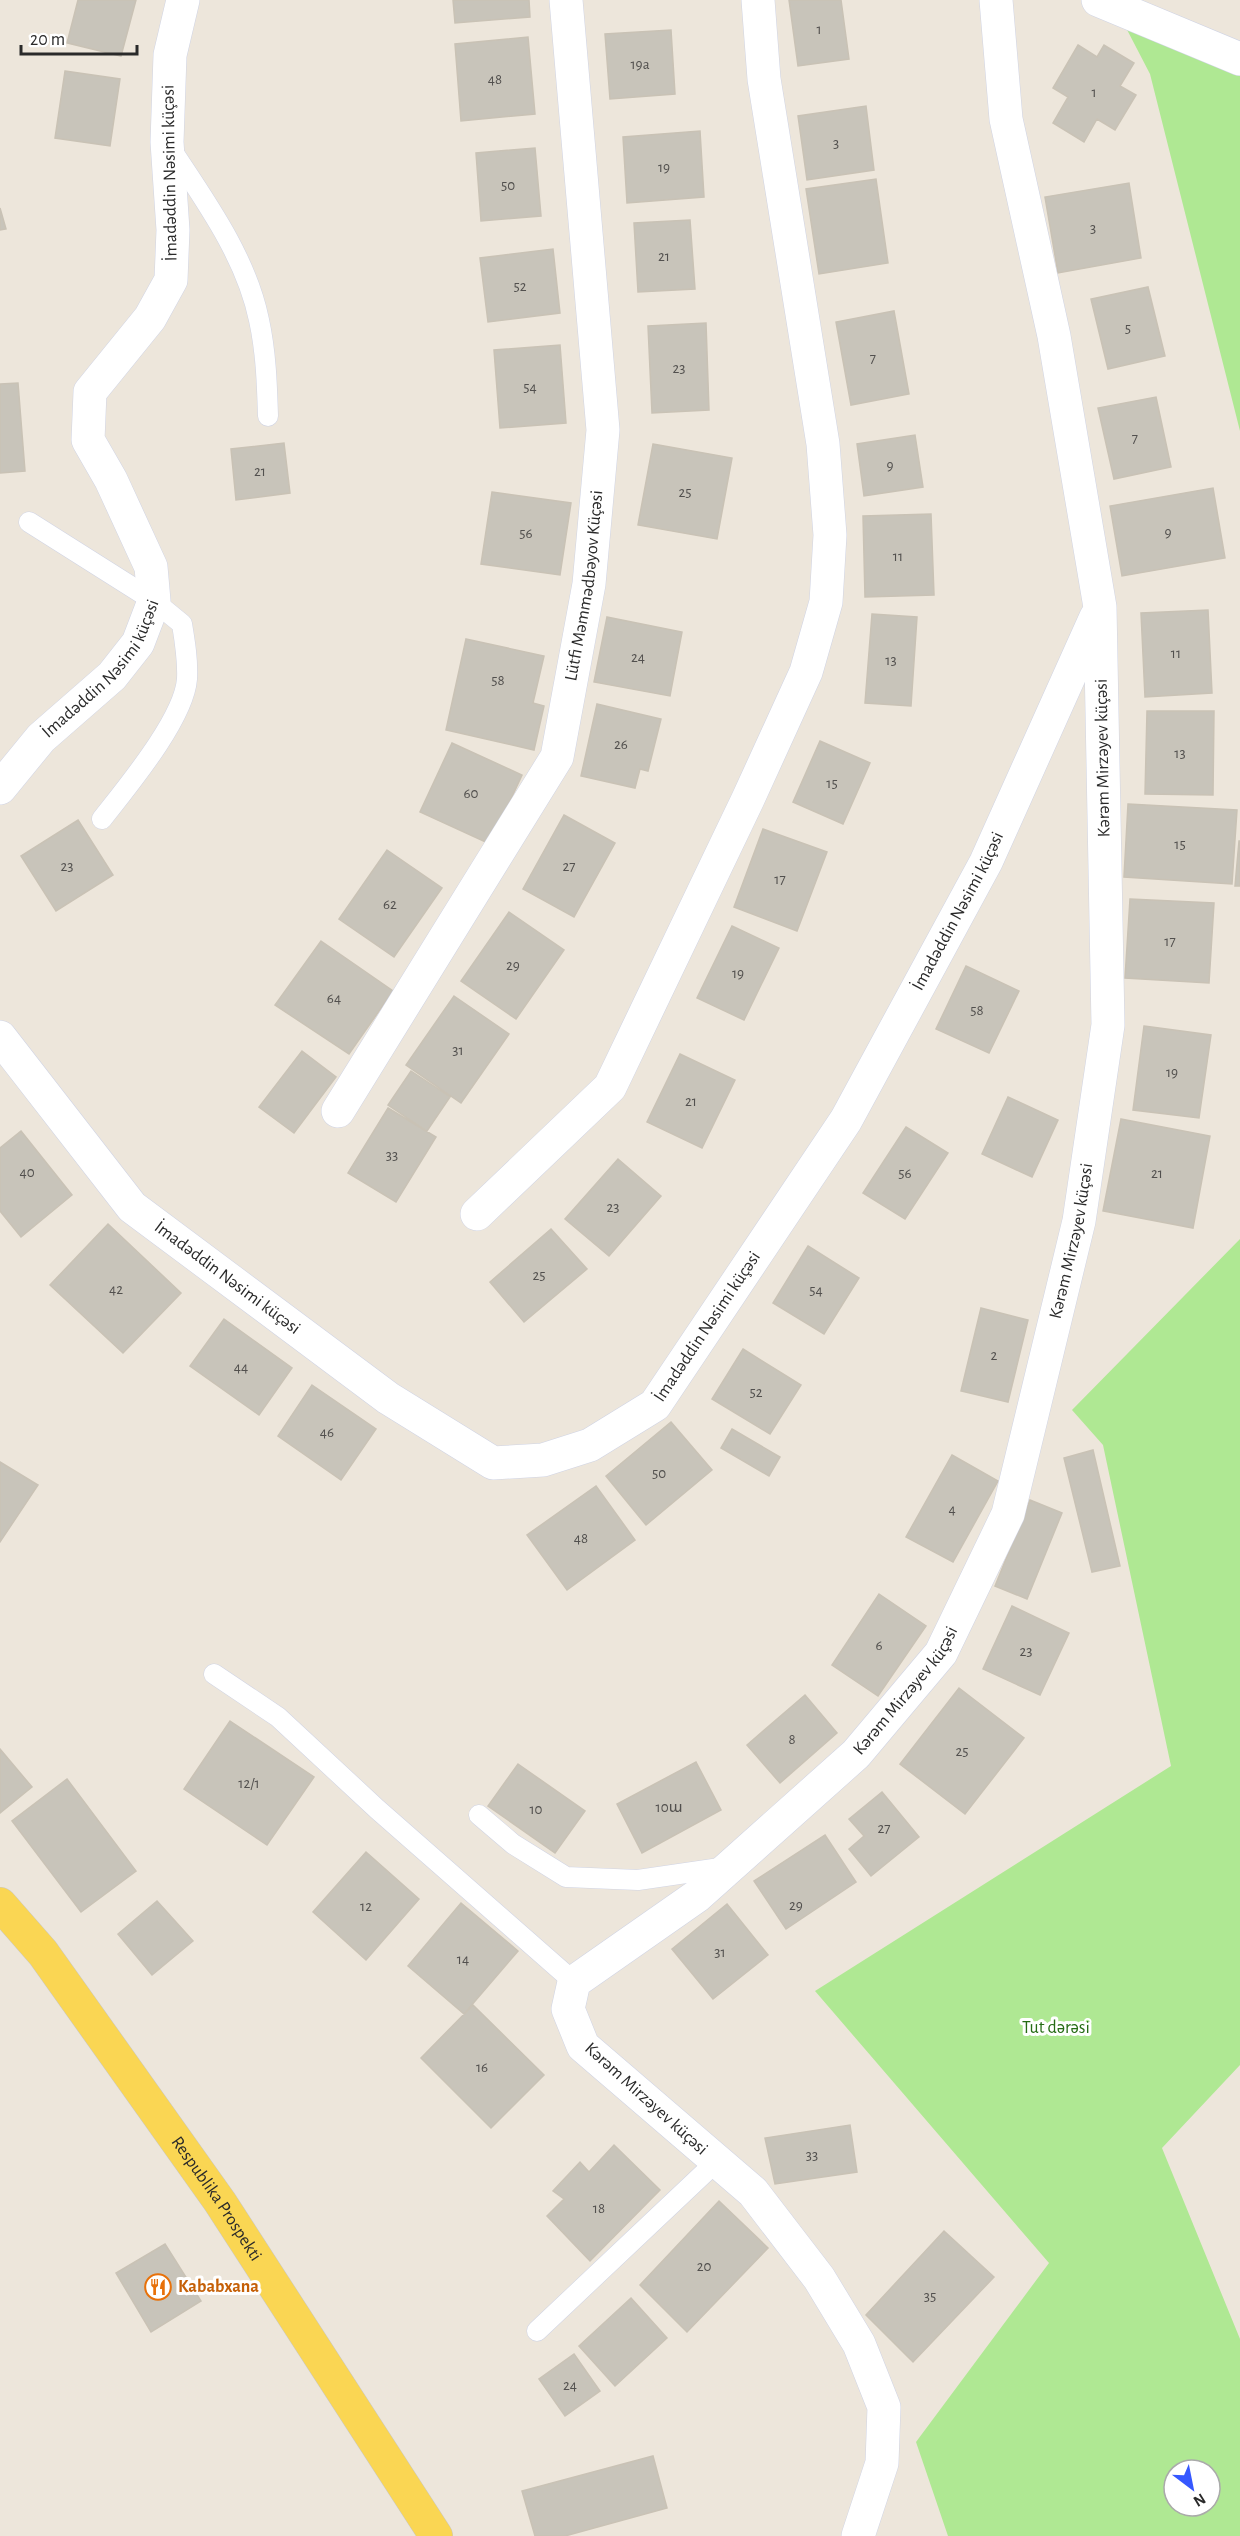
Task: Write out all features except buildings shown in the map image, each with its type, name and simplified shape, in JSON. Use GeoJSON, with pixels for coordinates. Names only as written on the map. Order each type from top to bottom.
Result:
{"type":"FeatureCollection","features":[{"type":"Feature","properties":{"kind":"main road","name":"Respublika Prospekti"},"geometry":{"type":"LineString","coordinates":[[0,1904],[43,1953],[220,2202],[436,2536]]}},
{"type":"Feature","properties":{"kind":"street","name":"İmadəddin Nəsimi küçəsi"},"geometry":{"type":"LineString","coordinates":[[0,788],[41,738],[112,676],[138,643],[154,602],[151,567],[111,480],[88,440],[90,392],[150,318],[171,280],[173,230],[166,142],[170,55],[183,0]]}},
{"type":"Feature","properties":{"kind":"street","name":"Lütfi Məmmədbəyov Küçəsi"},"geometry":{"type":"LineString","coordinates":[[338,1111],[557,757],[589,584],[603,430],[566,0]]}},
{"type":"Feature","properties":{"kind":"street"},"geometry":{"type":"LineString","coordinates":[[477,1214],[610,1087],[806,672],[826,602],[830,535],[823,444],[764,80],[758,0]]}},
{"type":"Feature","properties":{"kind":"street","name":"Kərəm Mirzəyev küçəsi"},"geometry":{"type":"LineString","coordinates":[[858,2536],[882,2463],[884,2407],[859,2344],[819,2278],[753,2192],[583,2046],[568,2009],[574,1982],[697,1896],[856,1754],[941,1653],[1008,1514],[1079,1221],[1108,1025],[1100,607],[1054,336],[1006,119],[996,0]]}},
{"type":"Feature","properties":{"kind":"street"},"geometry":{"type":"LineString","coordinates":[[1098,0],[1240,59]]}},
{"type":"Feature","properties":{"kind":"street","name":"İmadəddin Nəsimi küçəsi"},"geometry":{"type":"LineString","coordinates":[[0,1037],[132,1207],[388,1398],[493,1463],[543,1460],[590,1445],[655,1405],[846,1120],[986,862],[1100,607]]}},
{"type":"Feature","properties":{"kind":"lane"},"geometry":{"type":"LineString","coordinates":[[166,142],[210,207],[245,274],[259,318],[266,360],[268,416]]}},
{"type":"Feature","properties":{"kind":"lane"},"geometry":{"type":"LineString","coordinates":[[29,522],[154,602],[182,624],[186,649],[187,681],[174,719],[102,819]]}},
{"type":"Feature","properties":{"kind":"lane"},"geometry":{"type":"LineString","coordinates":[[214,1674],[278,1717],[377,1809],[574,1982]]}},
{"type":"Feature","properties":{"kind":"lane"},"geometry":{"type":"LineString","coordinates":[[479,1815],[513,1844],[566,1876],[638,1880],[730,1866]]}},
{"type":"Feature","properties":{"kind":"lane"},"geometry":{"type":"LineString","coordinates":[[537,2331],[717,2161]]}},
{"type":"Feature","properties":{"kind":"green space"},"geometry":{"type":"Polygon","coordinates":[[[1123,22],[1240,76],[1240,431],[1150,74],[1123,22]]]}},
{"type":"Feature","properties":{"kind":"green space","name":"Tut dərəsi"},"geometry":{"type":"Polygon","coordinates":[[[1240,1239],[1240,2065],[1162,2148],[1240,2339],[1240,2536],[948,2536],[916,2442],[1049,2263],[815,1991],[1171,1766],[1103,1445],[1072,1410],[1240,1239]]]}},
{"type":"Feature","properties":{"kind":"place","name":"Kababxana"},"geometry":{"type":"Point","coordinates":[158,2287]}}]}
